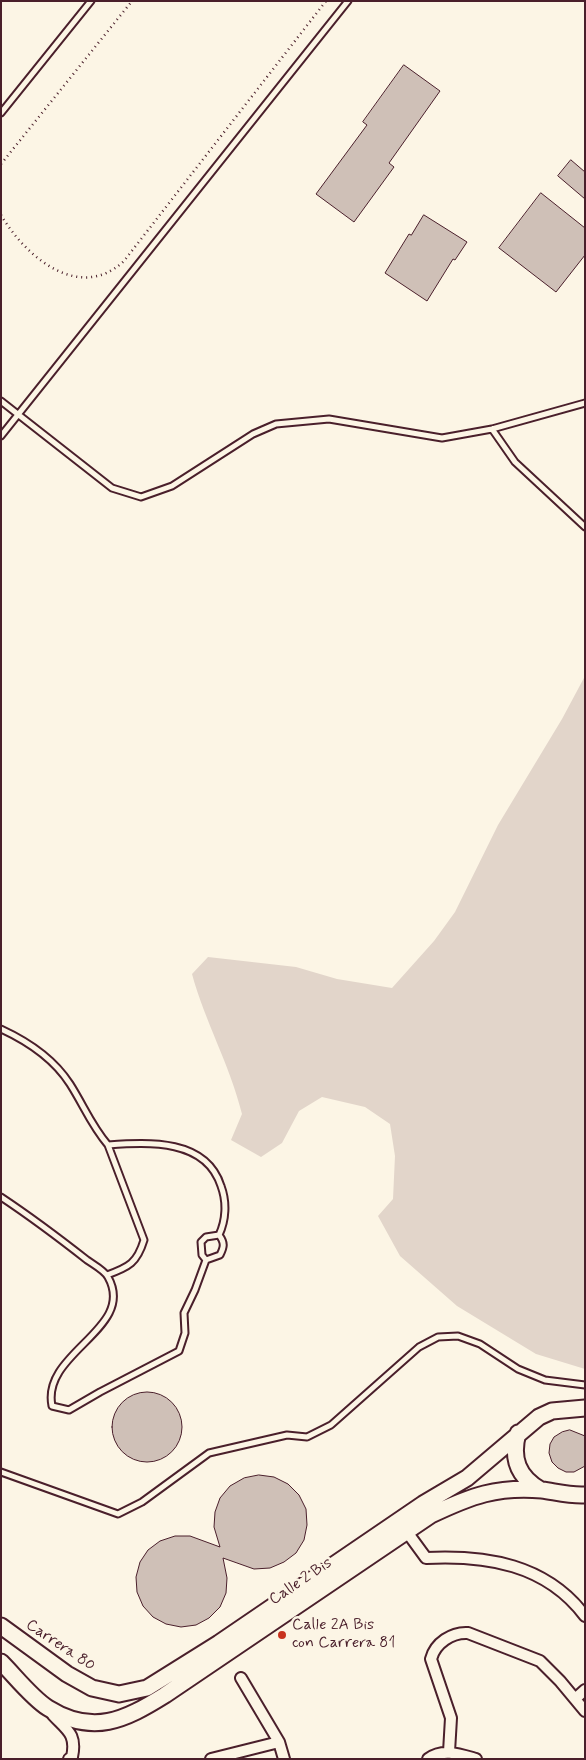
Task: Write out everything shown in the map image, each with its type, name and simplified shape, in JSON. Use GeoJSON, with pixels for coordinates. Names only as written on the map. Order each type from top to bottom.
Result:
{"type":"FeatureCollection","features":[{"type":"Feature","properties":{"kind":"street","name":"Calle 2 Bis"},"geometry":{"type":"LineString","coordinates":[[158,1682],[423,1504],[467,1478],[518,1433],[539,1418],[552,1411],[585,1408]]}},
{"type":"Feature","properties":{"kind":"street"},"geometry":{"type":"LineString","coordinates":[[518,1433],[514,1456],[517,1466],[531,1484],[541,1490]]}},
{"type":"Feature","properties":{"kind":"street","name":"Calle 2 Bis"},"geometry":{"type":"LineString","coordinates":[[47,1708],[85,1724],[110,1723],[130,1716],[431,1515],[475,1495],[496,1490],[541,1490],[583,1497]]}},
{"type":"Feature","properties":{"kind":"street"},"geometry":{"type":"LineString","coordinates":[[407,1532],[426,1558],[468,1557],[521,1567],[543,1578],[576,1605],[585,1616]]}},
{"type":"Feature","properties":{"kind":"street","name":"Carrera 80"},"geometry":{"type":"LineString","coordinates":[[1,1626],[67,1674],[92,1688],[105,1692],[133,1693],[158,1682]]}},
{"type":"Feature","properties":{"kind":"street"},"geometry":{"type":"LineString","coordinates":[[449,1752],[451,1718],[431,1659],[433,1651],[450,1636],[459,1632],[468,1633],[540,1661],[585,1711]]}},
{"type":"Feature","properties":{"kind":"street"},"geometry":{"type":"LineString","coordinates":[[1,1662],[73,1736],[74,1746],[72,1757],[69,1759]]}},
{"type":"Feature","properties":{"kind":"street"},"geometry":{"type":"LineString","coordinates":[[241,1678],[279,1742],[284,1759]]}},
{"type":"Feature","properties":{"kind":"street"},"geometry":{"type":"LineString","coordinates":[[575,1699],[585,1690]]}},
{"type":"Feature","properties":{"kind":"street"},"geometry":{"type":"LineString","coordinates":[[210,1759],[279,1742]]}},
{"type":"Feature","properties":{"kind":"street"},"geometry":{"type":"LineString","coordinates":[[428,1759],[436,1753],[449,1752],[476,1759]]}},
{"type":"Feature","properties":{"kind":"lane"},"geometry":{"type":"LineString","coordinates":[[1,113],[91,1]]}},
{"type":"Feature","properties":{"kind":"lane"},"geometry":{"type":"LineString","coordinates":[[1,436],[348,1]]}},
{"type":"Feature","properties":{"kind":"lane"},"geometry":{"type":"LineString","coordinates":[[1,401],[112,488],[141,497],[172,486],[252,434],[276,424],[329,419],[442,438],[492,429],[585,403]]}},
{"type":"Feature","properties":{"kind":"lane"},"geometry":{"type":"LineString","coordinates":[[492,429],[514,462],[585,527]]}},
{"type":"Feature","properties":{"kind":"lane"},"geometry":{"type":"LineString","coordinates":[[1,1029],[20,1038],[58,1068],[69,1083],[92,1126],[108,1145],[144,1240],[140,1254],[129,1267],[107,1275]]}},
{"type":"Feature","properties":{"kind":"lane"},"geometry":{"type":"LineString","coordinates":[[108,1145],[136,1143],[176,1148],[197,1154],[209,1163],[217,1173],[225,1196],[224,1224],[219,1235]]}},
{"type":"Feature","properties":{"kind":"lane"},"geometry":{"type":"LineString","coordinates":[[1,1197],[64,1241],[107,1275],[115,1296],[108,1318],[73,1355],[55,1380],[50,1395],[52,1406],[69,1410],[179,1351],[185,1333],[184,1313],[206,1260],[200,1249],[201,1242],[212,1234],[219,1235],[223,1241],[224,1248],[220,1255],[206,1260]]}},
{"type":"Feature","properties":{"kind":"lane"},"geometry":{"type":"LineString","coordinates":[[1,1472],[118,1514],[142,1502],[209,1453],[287,1435],[308,1437],[331,1426],[420,1347],[438,1337],[458,1336],[480,1344],[527,1373],[546,1380],[585,1385]]}},
{"type":"Feature","properties":{"kind":"path"},"geometry":{"type":"LineString","coordinates":[[1,164],[132,1]]}},
{"type":"Feature","properties":{"kind":"path"},"geometry":{"type":"LineString","coordinates":[[1,216],[14,237],[34,256],[54,269],[74,276],[98,276],[112,272],[124,261],[326,1]]}},
{"type":"Feature","properties":{"kind":"shaded area"},"geometry":{"type":"Polygon","coordinates":[[[585,676],[585,1369],[536,1354],[457,1306],[400,1256],[378,1216],[393,1199],[395,1156],[390,1124],[365,1107],[322,1097],[299,1111],[282,1143],[261,1157],[231,1140],[242,1114],[231,1078],[197,992],[192,974],[208,957],[296,967],[337,979],[392,988],[434,941],[455,912],[498,825],[562,719],[585,676]]]}},
{"type":"Feature","properties":{"kind":"building"},"geometry":{"type":"Polygon","coordinates":[[[404,65],[440,91],[389,163],[394,167],[354,222],[316,194],[367,125],[363,122],[404,65]]]}},
{"type":"Feature","properties":{"kind":"building"},"geometry":{"type":"Polygon","coordinates":[[[571,160],[585,172],[585,199],[558,176],[571,160]]]}},
{"type":"Feature","properties":{"kind":"building"},"geometry":{"type":"Polygon","coordinates":[[[541,193],[585,228],[585,255],[556,292],[499,248],[541,193]]]}},
{"type":"Feature","properties":{"kind":"building"},"geometry":{"type":"Polygon","coordinates":[[[424,215],[467,242],[455,260],[453,259],[427,301],[385,273],[409,234],[411,235],[424,215]]]}},
{"type":"Feature","properties":{"kind":"building"},"geometry":{"type":"Polygon","coordinates":[[[147,1392],[160,1395],[172,1402],[179,1414],[182,1427],[179,1440],[172,1452],[160,1459],[147,1462],[134,1459],[122,1452],[115,1440],[112,1427],[115,1414],[122,1402],[134,1395],[147,1392]]]}},
{"type":"Feature","properties":{"kind":"building"},"geometry":{"type":"Polygon","coordinates":[[[570,1430],[585,1436],[585,1466],[574,1472],[566,1472],[552,1462],[549,1453],[550,1444],[554,1437],[570,1430]]]}},
{"type":"Feature","properties":{"kind":"building"},"geometry":{"type":"Polygon","coordinates":[[[259,1475],[274,1477],[288,1484],[299,1495],[306,1509],[307,1525],[304,1540],[296,1553],[284,1562],[270,1568],[254,1569],[223,1558],[227,1578],[226,1593],[220,1607],[209,1618],[196,1625],[181,1627],[166,1624],[153,1617],[143,1606],[137,1592],[136,1577],[140,1562],[148,1550],[160,1541],[175,1536],[190,1536],[220,1547],[214,1527],[215,1512],[220,1498],[230,1486],[244,1478],[259,1475]]]}},
{"type":"Feature","properties":{"kind":"place","name":"Calle 2A Bis con Carrera 81"},"geometry":{"type":"Point","coordinates":[282,1635]}}]}
